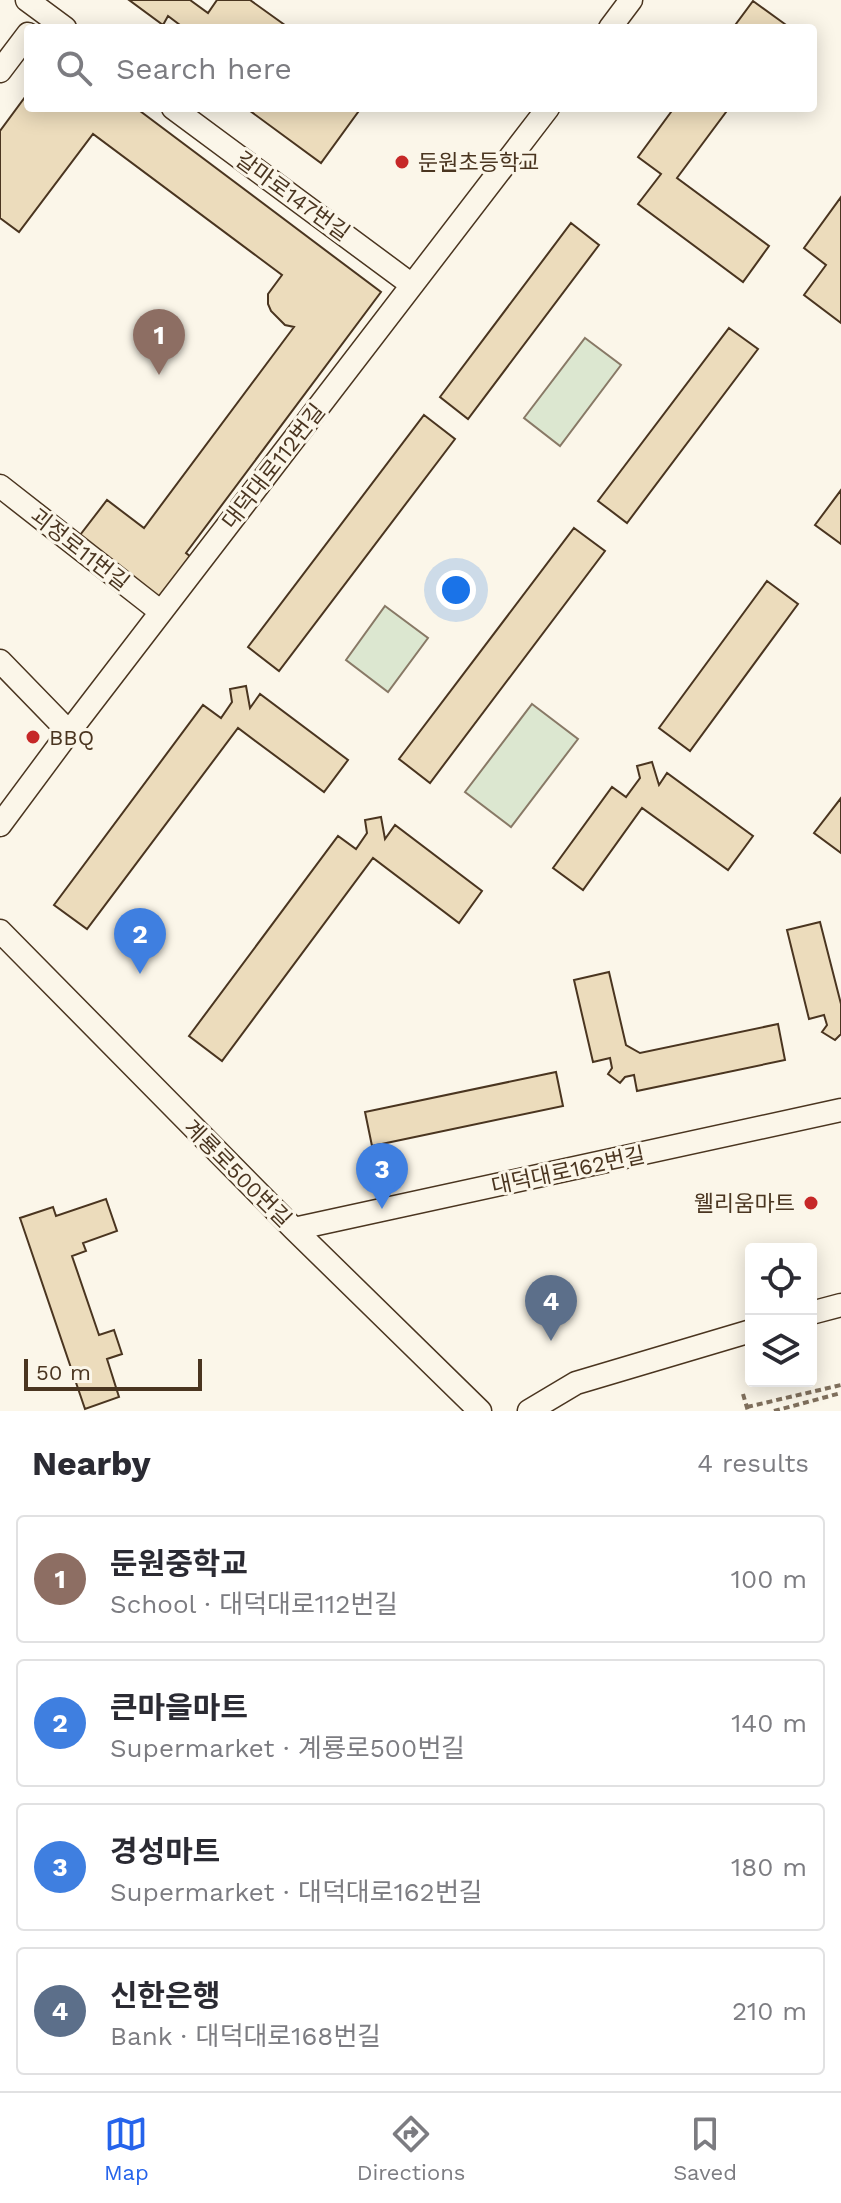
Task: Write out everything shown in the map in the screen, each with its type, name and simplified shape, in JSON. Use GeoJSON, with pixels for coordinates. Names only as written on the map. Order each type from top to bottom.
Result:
{"type":"FeatureCollection","features":[{"type":"Feature","properties":{"kind":"street"},"geometry":{"type":"LineString","coordinates":[[613,24],[631,0]]}},
{"type":"Feature","properties":{"kind":"street"},"geometry":{"type":"LineString","coordinates":[[39,10],[59,24]]}},
{"type":"Feature","properties":{"kind":"street"},"geometry":{"type":"LineString","coordinates":[[0,71],[24,39]]}},
{"type":"Feature","properties":{"kind":"street","name":"갈마로147번길"},"geometry":{"type":"LineString","coordinates":[[178,112],[412,285]]}},
{"type":"Feature","properties":{"kind":"street","name":"대덕대로112번길"},"geometry":{"type":"LineString","coordinates":[[0,825],[545,112]]}},
{"type":"Feature","properties":{"kind":"street","name":"괴정로11번길"},"geometry":{"type":"LineString","coordinates":[[0,486],[161,612]]}},
{"type":"Feature","properties":{"kind":"street"},"geometry":{"type":"LineString","coordinates":[[0,661],[69,732]]}},
{"type":"Feature","properties":{"kind":"street","name":"계룡로500번길"},"geometry":{"type":"LineString","coordinates":[[0,931],[294,1229],[480,1411]]}},
{"type":"Feature","properties":{"kind":"street","name":"대덕대로162번길"},"geometry":{"type":"LineString","coordinates":[[294,1229],[841,1110]]}},
{"type":"Feature","properties":{"kind":"street"},"geometry":{"type":"LineString","coordinates":[[817,1311],[841,1305]]}},
{"type":"Feature","properties":{"kind":"street"},"geometry":{"type":"LineString","coordinates":[[529,1411],[576,1383],[745,1333]]}},
{"type":"Feature","properties":{"kind":"path"},"geometry":{"type":"LineString","coordinates":[[743,1394],[748,1409],[841,1385]]}},
{"type":"Feature","properties":{"kind":"path"},"geometry":{"type":"LineString","coordinates":[[774,1411],[841,1393]]}},
{"type":"Feature","properties":{"kind":"green space"},"geometry":{"type":"Polygon","coordinates":[[[585,338],[621,365],[560,446],[524,418],[585,338]]]}},
{"type":"Feature","properties":{"kind":"green space"},"geometry":{"type":"Polygon","coordinates":[[[385,606],[428,638],[388,692],[346,660],[385,606]]]}},
{"type":"Feature","properties":{"kind":"green space"},"geometry":{"type":"Polygon","coordinates":[[[532,704],[578,739],[511,827],[465,792],[532,704]]]}},
{"type":"Feature","properties":{"kind":"building"},"geometry":{"type":"Polygon","coordinates":[[[129,0],[190,0],[208,13],[217,0],[250,0],[283,24],[179,24],[168,16],[162,24],[129,0]]]}},
{"type":"Feature","properties":{"kind":"building"},"geometry":{"type":"Polygon","coordinates":[[[753,1],[785,24],[736,24],[753,1]]]}},
{"type":"Feature","properties":{"kind":"building"},"geometry":{"type":"Polygon","coordinates":[[[24,98],[24,112],[141,112],[381,292],[186,553],[196,561],[164,604],[77,539],[107,500],[144,528],[294,327],[285,325],[268,304],[268,294],[282,275],[93,134],[19,232],[0,218],[0,131],[24,98]]]}},
{"type":"Feature","properties":{"kind":"building"},"geometry":{"type":"Polygon","coordinates":[[[251,112],[358,112],[321,163],[251,112]]]}},
{"type":"Feature","properties":{"kind":"building"},"geometry":{"type":"Polygon","coordinates":[[[671,112],[726,112],[677,178],[769,246],[743,282],[638,204],[661,174],[638,157],[671,112]]]}},
{"type":"Feature","properties":{"kind":"building"},"geometry":{"type":"Polygon","coordinates":[[[841,197],[841,323],[804,295],[826,265],[804,248],[841,197]]]}},
{"type":"Feature","properties":{"kind":"building"},"geometry":{"type":"Polygon","coordinates":[[[571,223],[599,245],[468,419],[440,397],[571,223]]]}},
{"type":"Feature","properties":{"kind":"building"},"geometry":{"type":"Polygon","coordinates":[[[729,328],[758,349],[627,523],[598,501],[729,328]]]}},
{"type":"Feature","properties":{"kind":"building"},"geometry":{"type":"Polygon","coordinates":[[[424,415],[455,439],[279,671],[248,647],[424,415]]]}},
{"type":"Feature","properties":{"kind":"building"},"geometry":{"type":"Polygon","coordinates":[[[841,490],[841,544],[815,525],[841,490]]]}},
{"type":"Feature","properties":{"kind":"building"},"geometry":{"type":"Polygon","coordinates":[[[574,528],[605,551],[430,783],[399,759],[574,528]]]}},
{"type":"Feature","properties":{"kind":"building"},"geometry":{"type":"Polygon","coordinates":[[[767,581],[798,604],[690,751],[659,728],[767,581]]]}},
{"type":"Feature","properties":{"kind":"building"},"geometry":{"type":"Polygon","coordinates":[[[246,686],[250,708],[260,694],[348,760],[324,792],[238,728],[87,929],[54,905],[203,705],[221,718],[232,702],[230,689],[246,686]]]}},
{"type":"Feature","properties":{"kind":"building"},"geometry":{"type":"Polygon","coordinates":[[[652,762],[659,785],[667,773],[753,836],[728,870],[642,808],[583,890],[553,868],[612,787],[626,797],[640,778],[637,766],[652,762]]]}},
{"type":"Feature","properties":{"kind":"building"},"geometry":{"type":"Polygon","coordinates":[[[841,798],[841,853],[814,833],[841,798]]]}},
{"type":"Feature","properties":{"kind":"building"},"geometry":{"type":"Polygon","coordinates":[[[381,817],[385,839],[395,825],[482,891],[459,923],[373,858],[222,1061],[189,1036],[338,836],[356,849],[367,833],[365,820],[381,817]]]}},
{"type":"Feature","properties":{"kind":"building"},"geometry":{"type":"Polygon","coordinates":[[[820,922],[841,1004],[841,1034],[835,1040],[822,1032],[827,1025],[824,1015],[809,1019],[787,930],[820,922]]]}},
{"type":"Feature","properties":{"kind":"building"},"geometry":{"type":"Polygon","coordinates":[[[609,972],[626,1045],[640,1053],[778,1024],[785,1060],[637,1091],[634,1075],[625,1077],[620,1083],[608,1074],[612,1068],[610,1058],[593,1062],[574,980],[609,972]]]}},
{"type":"Feature","properties":{"kind":"building"},"geometry":{"type":"Polygon","coordinates":[[[556,1072],[563,1106],[372,1146],[365,1112],[556,1072]]]}},
{"type":"Feature","properties":{"kind":"building"},"geometry":{"type":"Polygon","coordinates":[[[106,1199],[117,1231],[83,1243],[86,1251],[72,1256],[99,1335],[114,1330],[122,1354],[107,1359],[119,1397],[85,1409],[20,1218],[53,1207],[56,1216],[106,1199]]]}},
{"type":"Feature","properties":{"kind":"place","name":"둔원초등학교"},"geometry":{"type":"Point","coordinates":[402,162]}},
{"type":"Feature","properties":{"kind":"place","name":"둔원중학교"},"geometry":{"type":"Point","coordinates":[159,375]}},
{"type":"Feature","properties":{"kind":"place","name":"BBQ"},"geometry":{"type":"Point","coordinates":[33,737]}},
{"type":"Feature","properties":{"kind":"place","name":"큰마을마트"},"geometry":{"type":"Point","coordinates":[140,974]}},
{"type":"Feature","properties":{"kind":"place","name":"웰리움마트"},"geometry":{"type":"Point","coordinates":[811,1203]}},
{"type":"Feature","properties":{"kind":"place","name":"경성마트"},"geometry":{"type":"Point","coordinates":[382,1209]}},
{"type":"Feature","properties":{"kind":"place","name":"신한은행"},"geometry":{"type":"Point","coordinates":[551,1341]}}]}
